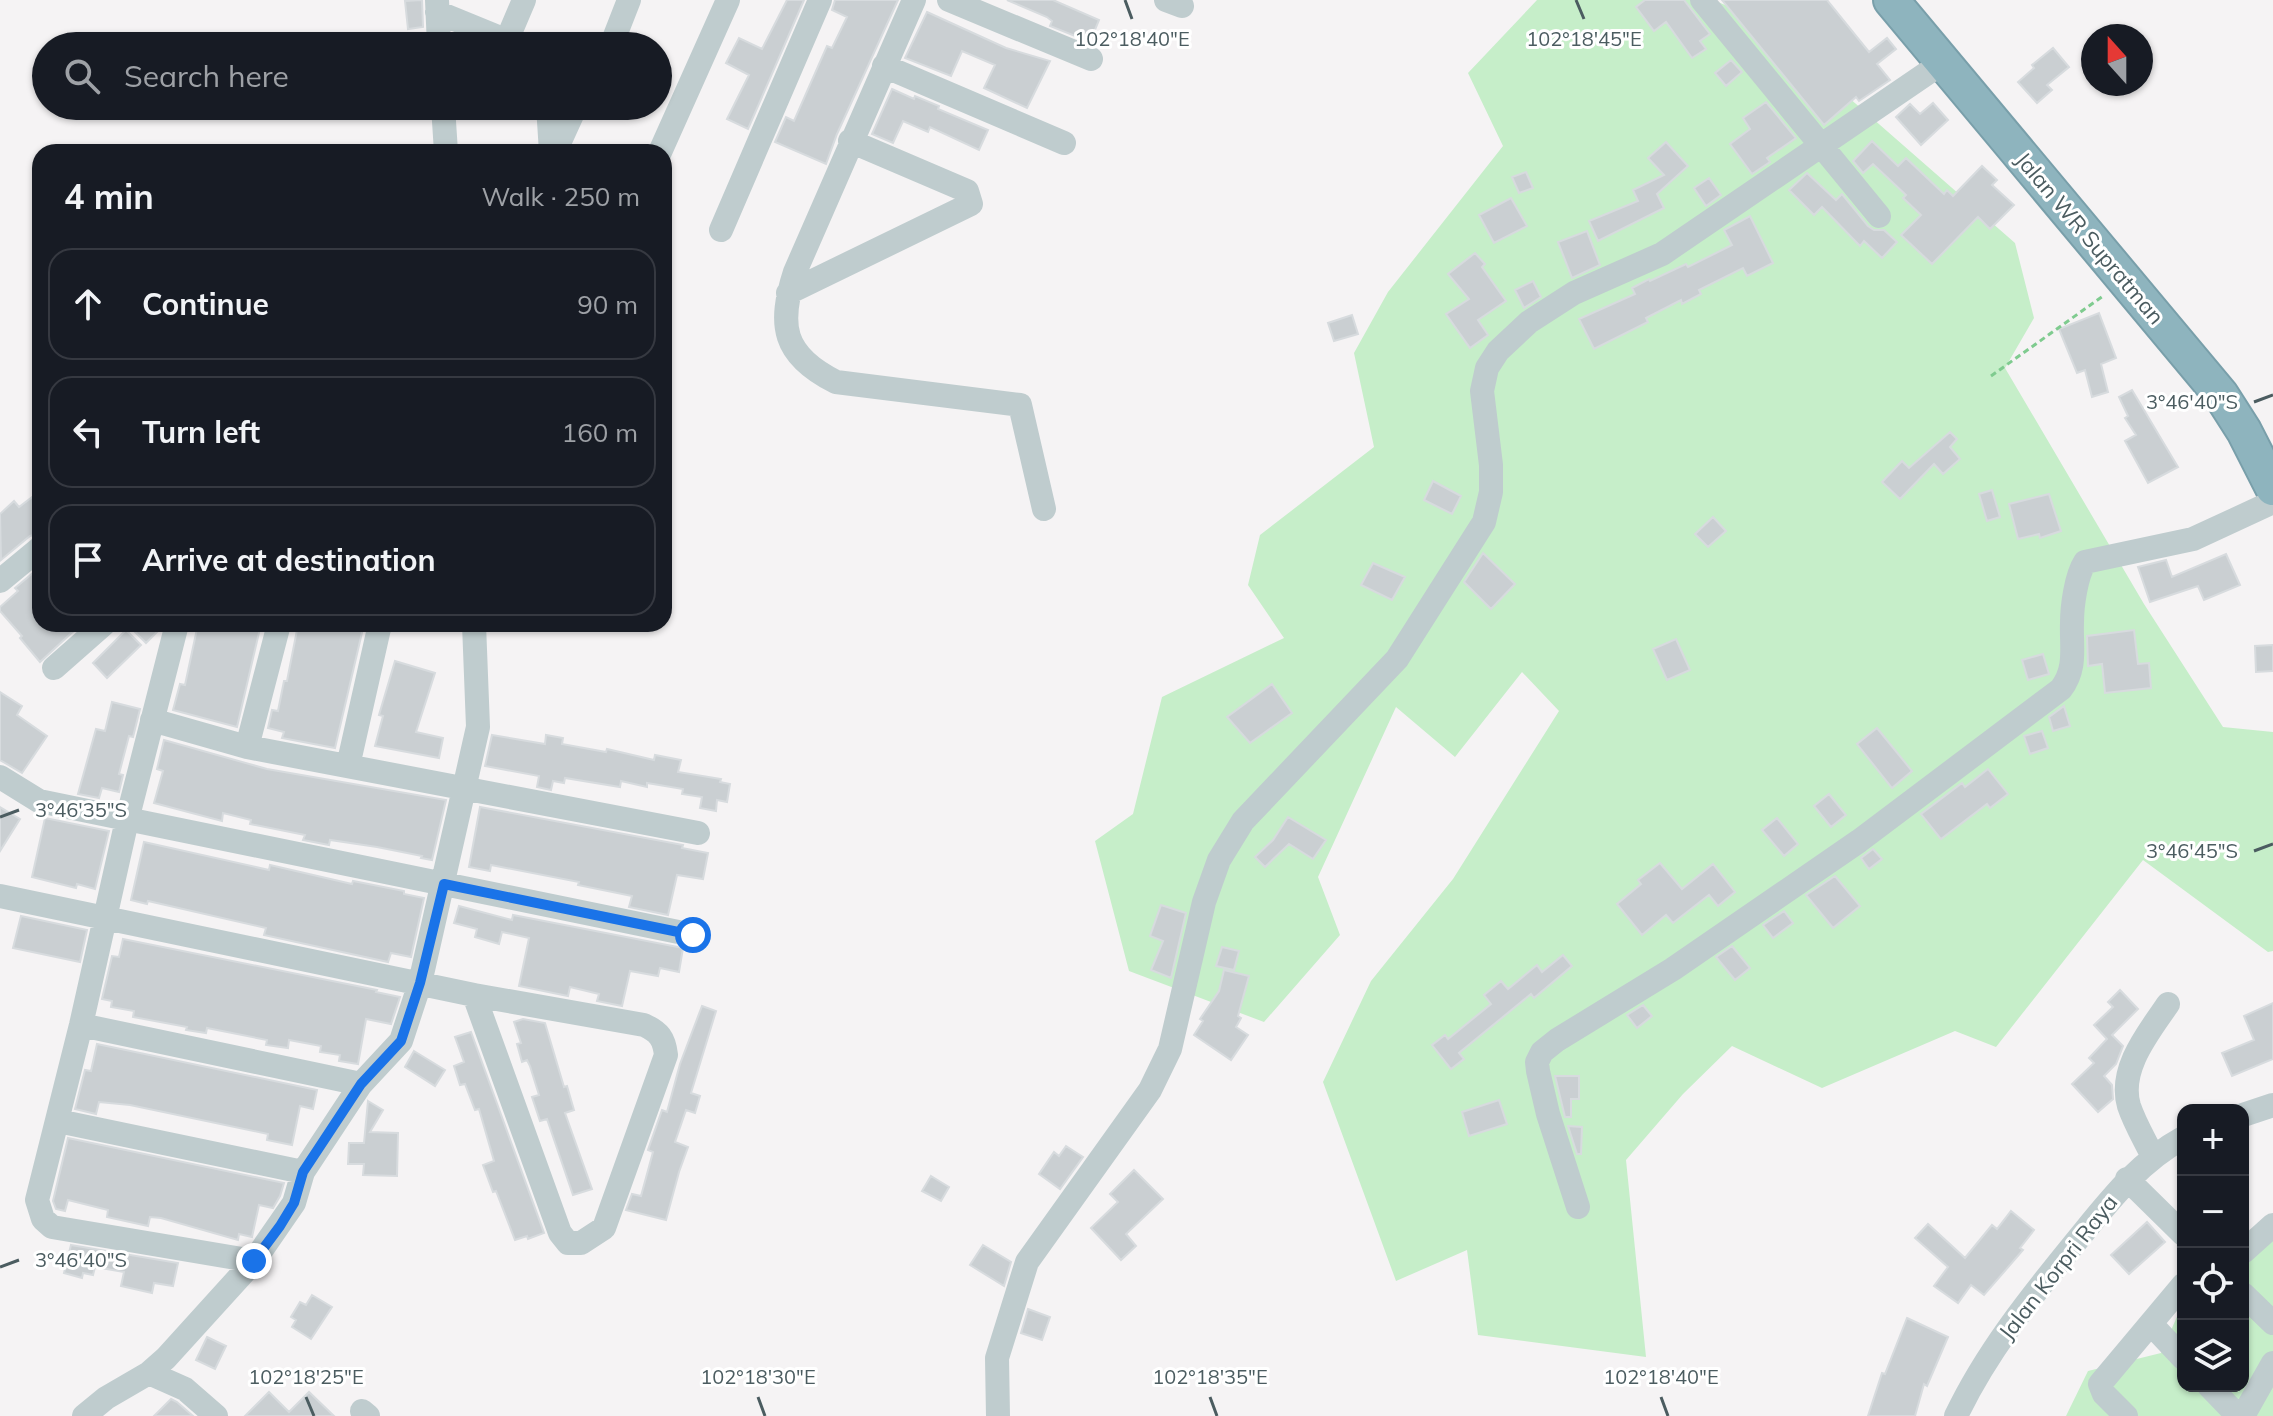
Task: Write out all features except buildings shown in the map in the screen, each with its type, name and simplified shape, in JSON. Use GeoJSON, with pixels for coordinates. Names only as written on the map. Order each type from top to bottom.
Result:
{"type":"FeatureCollection","features":[{"type":"Feature","properties":{"kind":"highway","name":"Jalan WR Supratman"},"geometry":{"type":"LineString","coordinates":[[1891,0],[2221,395],[2244,431],[2273,488]]}},
{"type":"Feature","properties":{"kind":"street"},"geometry":{"type":"LineString","coordinates":[[516,32],[524,0]]}},
{"type":"Feature","properties":{"kind":"street"},"geometry":{"type":"LineString","coordinates":[[616,32],[629,0]]}},
{"type":"Feature","properties":{"kind":"street"},"geometry":{"type":"LineString","coordinates":[[664,144],[728,0]]}},
{"type":"Feature","properties":{"kind":"street"},"geometry":{"type":"LineString","coordinates":[[721,230],[820,0]]}},
{"type":"Feature","properties":{"kind":"street"},"geometry":{"type":"LineString","coordinates":[[914,0],[795,272],[788,293],[785,324],[792,345],[812,370],[836,382],[1020,405],[1044,509]]}},
{"type":"Feature","properties":{"kind":"street"},"geometry":{"type":"LineString","coordinates":[[949,0],[1091,59]]}},
{"type":"Feature","properties":{"kind":"street"},"geometry":{"type":"LineString","coordinates":[[1702,0],[1879,216]]}},
{"type":"Feature","properties":{"kind":"street"},"geometry":{"type":"LineString","coordinates":[[438,32],[437,6],[490,32]]}},
{"type":"Feature","properties":{"kind":"street"},"geometry":{"type":"LineString","coordinates":[[998,1416],[997,1358],[1027,1262],[1150,1090],[1170,1049],[1204,902],[1219,860],[1243,821],[1397,659],[1484,522],[1491,492],[1491,465],[1482,391],[1487,368],[1498,351],[1529,322],[1574,293],[1662,254],[1942,63]]}},
{"type":"Feature","properties":{"kind":"street"},"geometry":{"type":"LineString","coordinates":[[884,66],[1064,143]]}},
{"type":"Feature","properties":{"kind":"street"},"geometry":{"type":"LineString","coordinates":[[444,120],[445,144]]}},
{"type":"Feature","properties":{"kind":"street"},"geometry":{"type":"LineString","coordinates":[[550,120],[552,144]]}},
{"type":"Feature","properties":{"kind":"street"},"geometry":{"type":"LineString","coordinates":[[557,144],[569,120]]}},
{"type":"Feature","properties":{"kind":"street"},"geometry":{"type":"LineString","coordinates":[[788,293],[971,204],[967,191],[850,141]]}},
{"type":"Feature","properties":{"kind":"street"},"geometry":{"type":"LineString","coordinates":[[1578,1207],[1548,1114],[1538,1071],[1537,1062],[1542,1052],[1686,960],[1859,841],[2061,689],[2070,678],[2074,655],[2072,621],[2085,562],[2193,539],[2273,502]]}},
{"type":"Feature","properties":{"kind":"street"},"geometry":{"type":"LineString","coordinates":[[0,581],[32,555]]}},
{"type":"Feature","properties":{"kind":"street"},"geometry":{"type":"LineString","coordinates":[[54,668],[95,632]]}},
{"type":"Feature","properties":{"kind":"street"},"geometry":{"type":"LineString","coordinates":[[175,632],[127,820],[81,1025],[68,1123],[37,1200],[43,1219],[52,1227],[254,1261]]}},
{"type":"Feature","properties":{"kind":"street"},"geometry":{"type":"LineString","coordinates":[[247,747],[277,632]]}},
{"type":"Feature","properties":{"kind":"street"},"geometry":{"type":"LineString","coordinates":[[348,766],[378,632]]}},
{"type":"Feature","properties":{"kind":"street"},"geometry":{"type":"LineString","coordinates":[[84,1416],[106,1398],[157,1366],[254,1261],[294,1203],[303,1172],[361,1084],[401,1041],[420,983],[478,727],[474,632]]}},
{"type":"Feature","properties":{"kind":"street"},"geometry":{"type":"LineString","coordinates":[[152,720],[247,747],[698,833]]}},
{"type":"Feature","properties":{"kind":"street"},"geometry":{"type":"LineString","coordinates":[[1,781],[35,799],[127,820],[693,935]]}},
{"type":"Feature","properties":{"kind":"street"},"geometry":{"type":"LineString","coordinates":[[0,896],[474,995],[644,1025],[662,1037],[666,1055],[604,1228],[581,1243],[568,1243],[560,1233],[474,995]]}},
{"type":"Feature","properties":{"kind":"street"},"geometry":{"type":"LineString","coordinates":[[2153,1157],[2129,1105],[2126,1090],[2140,1044],[2168,1004]]}},
{"type":"Feature","properties":{"kind":"street"},"geometry":{"type":"LineString","coordinates":[[81,1025],[361,1084]]}},
{"type":"Feature","properties":{"kind":"street"},"geometry":{"type":"LineString","coordinates":[[2249,1113],[2273,1105]]}},
{"type":"Feature","properties":{"kind":"street"},"geometry":{"type":"LineString","coordinates":[[68,1123],[303,1172]]}},
{"type":"Feature","properties":{"kind":"street","name":"Jalan Korpri Raya"},"geometry":{"type":"LineString","coordinates":[[1956,1416],[1996,1345],[2051,1273],[2127,1179],[2177,1142]]}},
{"type":"Feature","properties":{"kind":"street"},"geometry":{"type":"LineString","coordinates":[[2127,1179],[2177,1228]]}},
{"type":"Feature","properties":{"kind":"street"},"geometry":{"type":"LineString","coordinates":[[2247,1248],[2273,1225]]}},
{"type":"Feature","properties":{"kind":"street"},"geometry":{"type":"LineString","coordinates":[[2126,1416],[2104,1394],[2100,1384],[2177,1292]]}},
{"type":"Feature","properties":{"kind":"street"},"geometry":{"type":"LineString","coordinates":[[2249,1300],[2273,1323]]}},
{"type":"Feature","properties":{"kind":"street"},"geometry":{"type":"LineString","coordinates":[[2151,1324],[2177,1352]]}},
{"type":"Feature","properties":{"kind":"street"},"geometry":{"type":"LineString","coordinates":[[157,1366],[216,1416]]}},
{"type":"Feature","properties":{"kind":"street"},"geometry":{"type":"LineString","coordinates":[[2215,1392],[2240,1416],[2270,1375]]}},
{"type":"Feature","properties":{"kind":"path"},"geometry":{"type":"LineString","coordinates":[[1991,376],[2126,280]]}},
{"type":"Feature","properties":{"kind":"green space"},"geometry":{"type":"Polygon","coordinates":[[[1537,0],[1713,0],[1759,19],[2015,243],[2034,318],[2005,368],[2144,604],[2223,727],[2273,732],[2273,951],[2268,952],[2143,860],[1996,1047],[1955,1031],[1822,1088],[1732,1046],[1683,1094],[1626,1160],[1646,1357],[1478,1335],[1467,1250],[1396,1281],[1323,1082],[1371,981],[1453,879],[1559,711],[1522,672],[1455,757],[1396,707],[1318,877],[1340,935],[1264,1022],[1129,971],[1095,841],[1133,814],[1162,697],[1284,638],[1248,585],[1260,535],[1374,447],[1354,353],[1388,292],[1503,146],[1468,73],[1537,0]]]}},
{"type":"Feature","properties":{"kind":"green space"},"geometry":{"type":"Polygon","coordinates":[[[2273,1230],[2273,1416],[2066,1416],[2088,1371],[2161,1353],[2177,1317],[2177,1392],[2249,1392],[2249,1243],[2273,1230]]]}},
{"type":"Feature","properties":{"kind":"route"},"geometry":{"type":"LineString","coordinates":[[254,1261],[294,1203],[303,1172],[361,1084],[401,1041],[420,983],[444,884],[693,935]]}}]}
